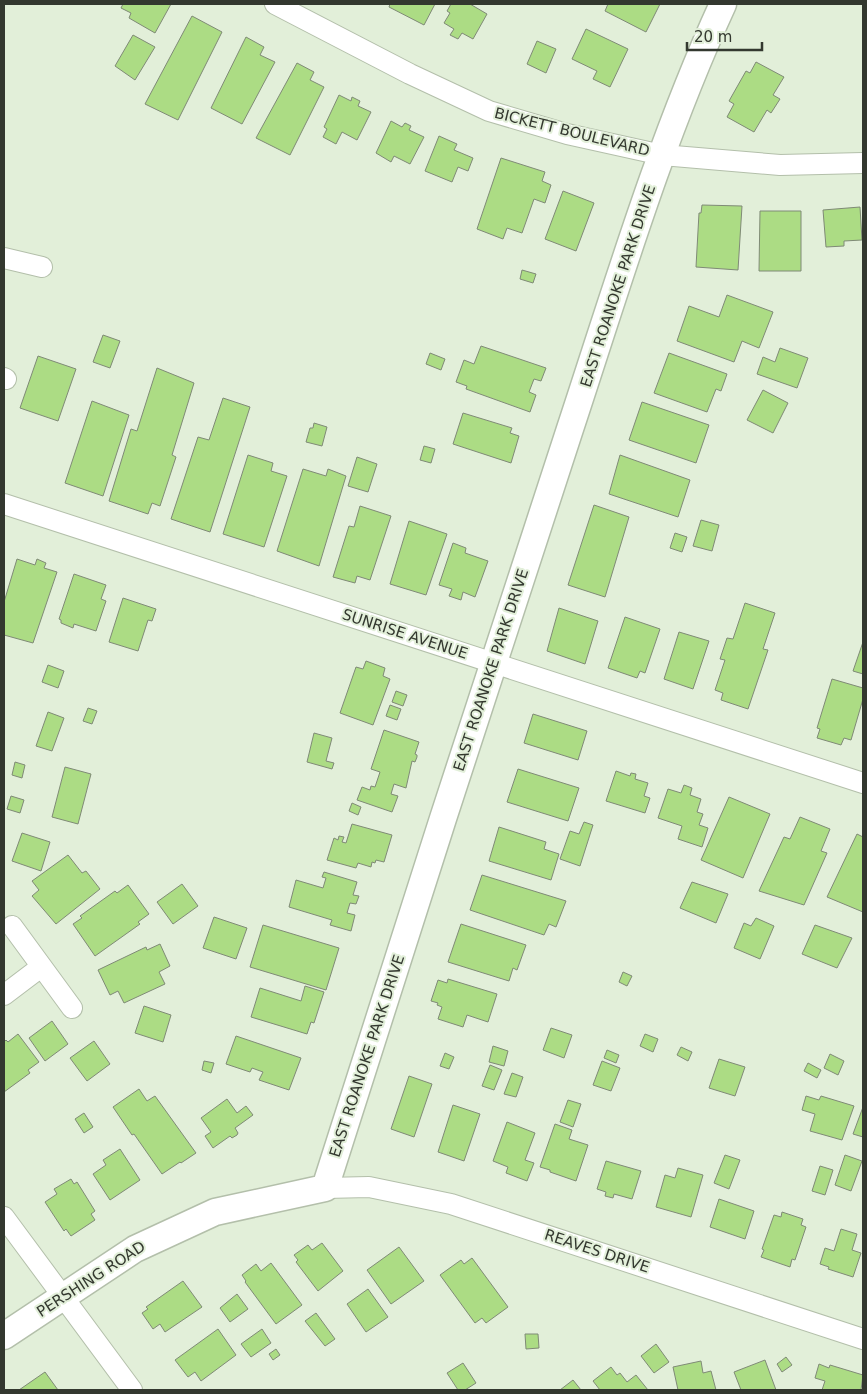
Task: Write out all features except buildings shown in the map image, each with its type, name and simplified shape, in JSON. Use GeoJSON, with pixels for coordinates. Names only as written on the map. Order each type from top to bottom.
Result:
{"type":"FeatureCollection","features":[{"type":"Feature","properties":{"kind":"street","name":"BICKETT BOULEVARD"},"geometry":{"type":"LineString","coordinates":[[275,4],[410,74],[489,111],[567,134],[662,155],[780,165],[863,163]]}},
{"type":"Feature","properties":{"kind":"street","name":"EAST ROANOKE PARK DRIVE"},"geometry":{"type":"LineString","coordinates":[[325,1188],[492,662],[662,155],[701,50],[723,4]]}},
{"type":"Feature","properties":{"kind":"street"},"geometry":{"type":"LineString","coordinates":[[4,258],[42,268]]}},
{"type":"Feature","properties":{"kind":"street","name":"SUNRISE AVENUE"},"geometry":{"type":"LineString","coordinates":[[4,504],[863,783]]}},
{"type":"Feature","properties":{"kind":"street"},"geometry":{"type":"LineString","coordinates":[[12,926],[72,1008]]}},
{"type":"Feature","properties":{"kind":"street"},"geometry":{"type":"LineString","coordinates":[[4,995],[41,967]]}},
{"type":"Feature","properties":{"kind":"street","name":"REAVES DRIVE"},"geometry":{"type":"LineString","coordinates":[[325,1188],[369,1187],[452,1204],[863,1339]]}},
{"type":"Feature","properties":{"kind":"street","name":"PERSHING ROAD"},"geometry":{"type":"LineString","coordinates":[[4,1336],[134,1249],[214,1212],[325,1188]]}},
{"type":"Feature","properties":{"kind":"street"},"geometry":{"type":"LineString","coordinates":[[4,1217],[132,1390]]}}]}
